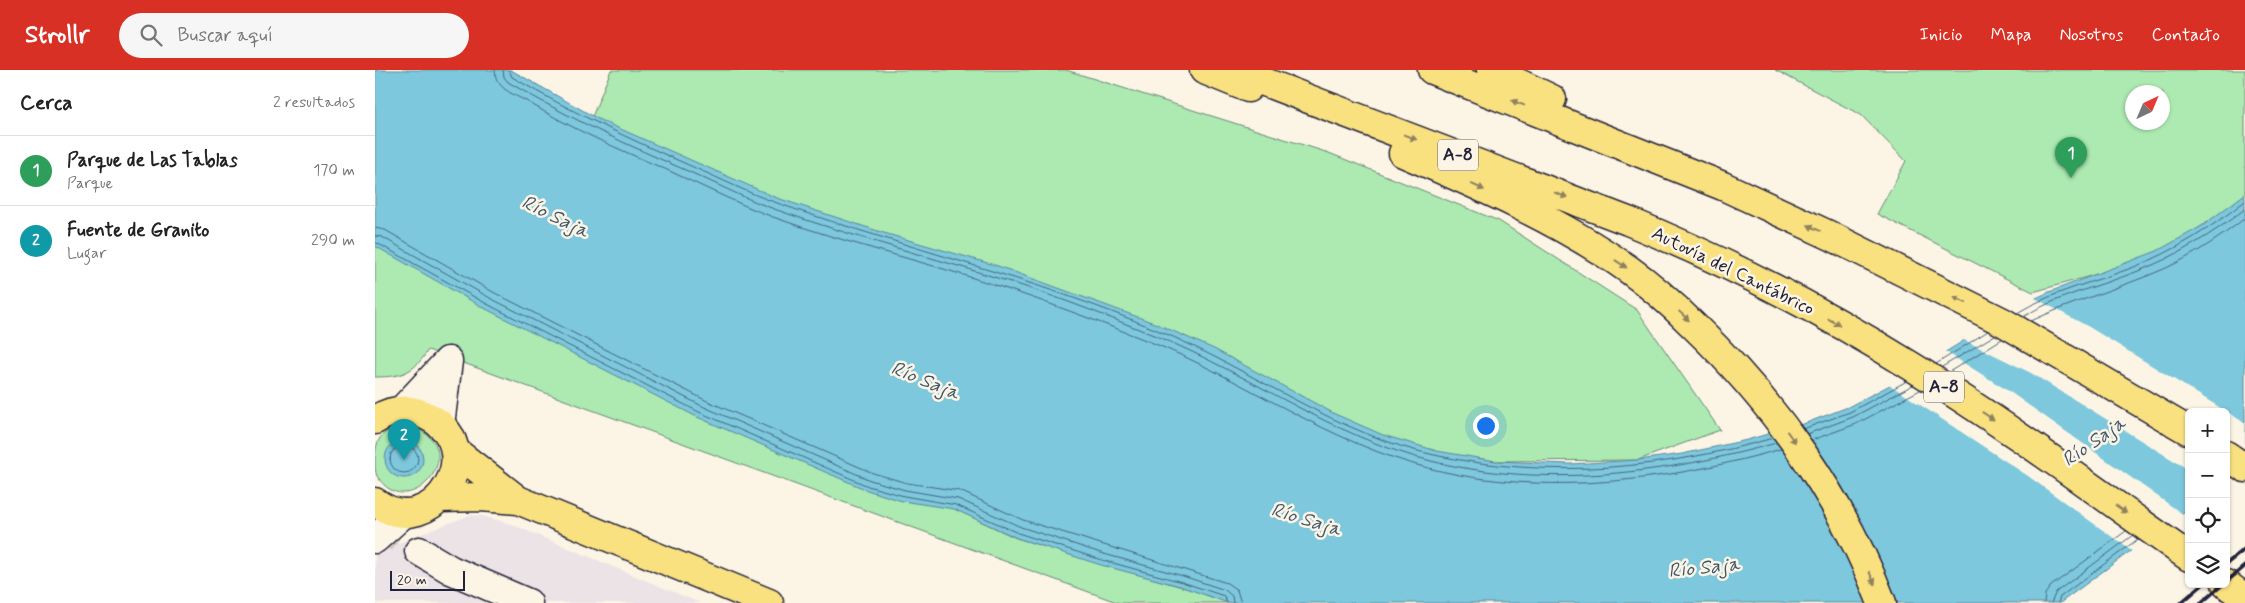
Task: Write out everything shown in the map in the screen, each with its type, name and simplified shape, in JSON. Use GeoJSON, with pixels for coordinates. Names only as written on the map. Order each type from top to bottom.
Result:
{"type":"FeatureCollection","features":[{"type":"Feature","properties":{"kind":"main road"},"geometry":{"type":"LineString","coordinates":[[1204,70],[1484,190],[1582,239],[1647,283],[1713,344],[1781,422],[1828,492],[1863,559],[1882,603]]}},
{"type":"Feature","properties":{"kind":"main road","name":"Autovía del Cantábrico"},"geometry":{"type":"LineString","coordinates":[[1233,70],[1565,196],[1682,243],[1793,299],[1911,366],[2011,432],[2185,554]]}},
{"type":"Feature","properties":{"kind":"main road"},"geometry":{"type":"LineString","coordinates":[[1432,70],[1723,186]]}},
{"type":"Feature","properties":{"kind":"main road"},"geometry":{"type":"LineString","coordinates":[[1491,70],[1723,186],[1837,239],[2003,322],[2185,419]]}},
{"type":"Feature","properties":{"kind":"main road"},"geometry":{"type":"LineString","coordinates":[[2003,322],[2185,429]]}},
{"type":"Feature","properties":{"kind":"main road"},"geometry":{"type":"LineString","coordinates":[[375,502],[393,511],[404,513],[424,508],[440,498],[448,488],[456,464],[452,438],[428,416],[415,412],[383,415]]}},
{"type":"Feature","properties":{"kind":"main road"},"geometry":{"type":"LineString","coordinates":[[2230,444],[2245,453]]}},
{"type":"Feature","properties":{"kind":"main road"},"geometry":{"type":"LineString","coordinates":[[455,451],[518,500],[769,603]]}},
{"type":"Feature","properties":{"kind":"main road"},"geometry":{"type":"LineString","coordinates":[[2230,459],[2245,468]]}},
{"type":"Feature","properties":{"kind":"main road"},"geometry":{"type":"LineString","coordinates":[[440,498],[481,497],[518,500]]}},
{"type":"Feature","properties":{"kind":"main road"},"geometry":{"type":"LineString","coordinates":[[2230,587],[2245,598]]}},
{"type":"Feature","properties":{"kind":"street"},"geometry":{"type":"LineString","coordinates":[[383,415],[447,361],[440,425]]}},
{"type":"Feature","properties":{"kind":"street"},"geometry":{"type":"LineString","coordinates":[[375,538],[404,513]]}},
{"type":"Feature","properties":{"kind":"street"},"geometry":{"type":"LineString","coordinates":[[419,552],[451,570],[529,603]]}},
{"type":"Feature","properties":{"kind":"shaded area"},"geometry":{"type":"Polygon","coordinates":[[[470,515],[483,516],[511,524],[700,603],[375,603],[375,530],[398,543],[470,515]]]}},
{"type":"Feature","properties":{"kind":"green space"},"geometry":{"type":"Polygon","coordinates":[[[611,70],[1066,70],[1329,153],[1499,221],[1637,310],[1720,430],[1638,460],[1495,461],[1314,434],[583,139],[611,70]]]}},
{"type":"Feature","properties":{"kind":"green space"},"geometry":{"type":"Polygon","coordinates":[[[1775,70],[2245,70],[2245,194],[2181,239],[2143,258],[2081,279],[2033,292],[1877,214],[1906,161],[1861,115],[1775,70]]]}},
{"type":"Feature","properties":{"kind":"green space"},"geometry":{"type":"Polygon","coordinates":[[[375,234],[1016,538],[1236,603],[1119,603],[428,350],[412,369],[400,375],[375,377],[375,234]]]}},
{"type":"Feature","properties":{"kind":"green space"},"geometry":{"type":"Polygon","coordinates":[[[407,426],[427,435],[437,448],[437,463],[431,477],[420,488],[406,493],[391,490],[377,476],[375,469],[375,453],[379,440],[386,432],[407,426]],[[407,441],[395,443],[387,452],[416,474],[422,464],[422,454],[413,443],[407,441]]]}},
{"type":"Feature","properties":{"kind":"water","name":"Río Saja"},"geometry":{"type":"Polygon","coordinates":[[[375,70],[511,70],[600,120],[777,198],[884,233],[998,266],[1157,324],[1214,349],[1335,414],[1383,435],[1437,451],[1495,461],[1570,464],[1638,460],[1682,454],[1747,440],[1806,423],[1848,407],[1907,376],[2021,305],[2049,292],[2157,251],[2202,226],[2245,194],[2245,466],[2230,423],[2230,408],[2185,408],[2185,511],[2060,603],[1228,603],[1180,586],[1101,565],[1017,538],[954,509],[902,501],[867,490],[697,417],[484,308],[375,246],[375,70]]]}},
{"type":"Feature","properties":{"kind":"water"},"geometry":{"type":"Polygon","coordinates":[[[404,440],[417,446],[423,459],[417,472],[404,478],[391,472],[385,459],[391,446],[404,440]]]}},
{"type":"Feature","properties":{"kind":"pier"},"geometry":{"type":"Polygon","coordinates":[[[2033,297],[2089,327],[2221,408],[2185,408],[2185,468],[2031,373],[1962,339],[2033,297]]]}},
{"type":"Feature","properties":{"kind":"pier"},"geometry":{"type":"Polygon","coordinates":[[[1943,350],[2010,392],[2184,515],[2133,552],[2028,476],[1887,383],[1943,350]]]}},
{"type":"Feature","properties":{"kind":"pier"},"geometry":{"type":"Polygon","coordinates":[[[2230,414],[2245,423],[2245,470],[2230,480],[2230,414]]]}},
{"type":"Feature","properties":{"kind":"tunnel"},"geometry":{"type":"LineString","coordinates":[[375,525],[419,551]]}},
{"type":"Feature","properties":{"kind":"railway"},"geometry":{"type":"LineString","coordinates":[[2230,561],[2245,549]]}},
{"type":"Feature","properties":{"kind":"railway"},"geometry":{"type":"LineString","coordinates":[[2230,579],[2245,566]]}},
{"type":"Feature","properties":{"kind":"railway"},"geometry":{"type":"LineString","coordinates":[[2181,603],[2198,588]]}},
{"type":"Feature","properties":{"kind":"railway"},"geometry":{"type":"LineString","coordinates":[[2201,603],[2218,588]]}},
{"type":"Feature","properties":{"kind":"place","name":"Parque de Las Tablas"},"geometry":{"type":"Point","coordinates":[2071,178]}},
{"type":"Feature","properties":{"kind":"place","name":"Fuente de Granito"},"geometry":{"type":"Point","coordinates":[404,460]}}]}
